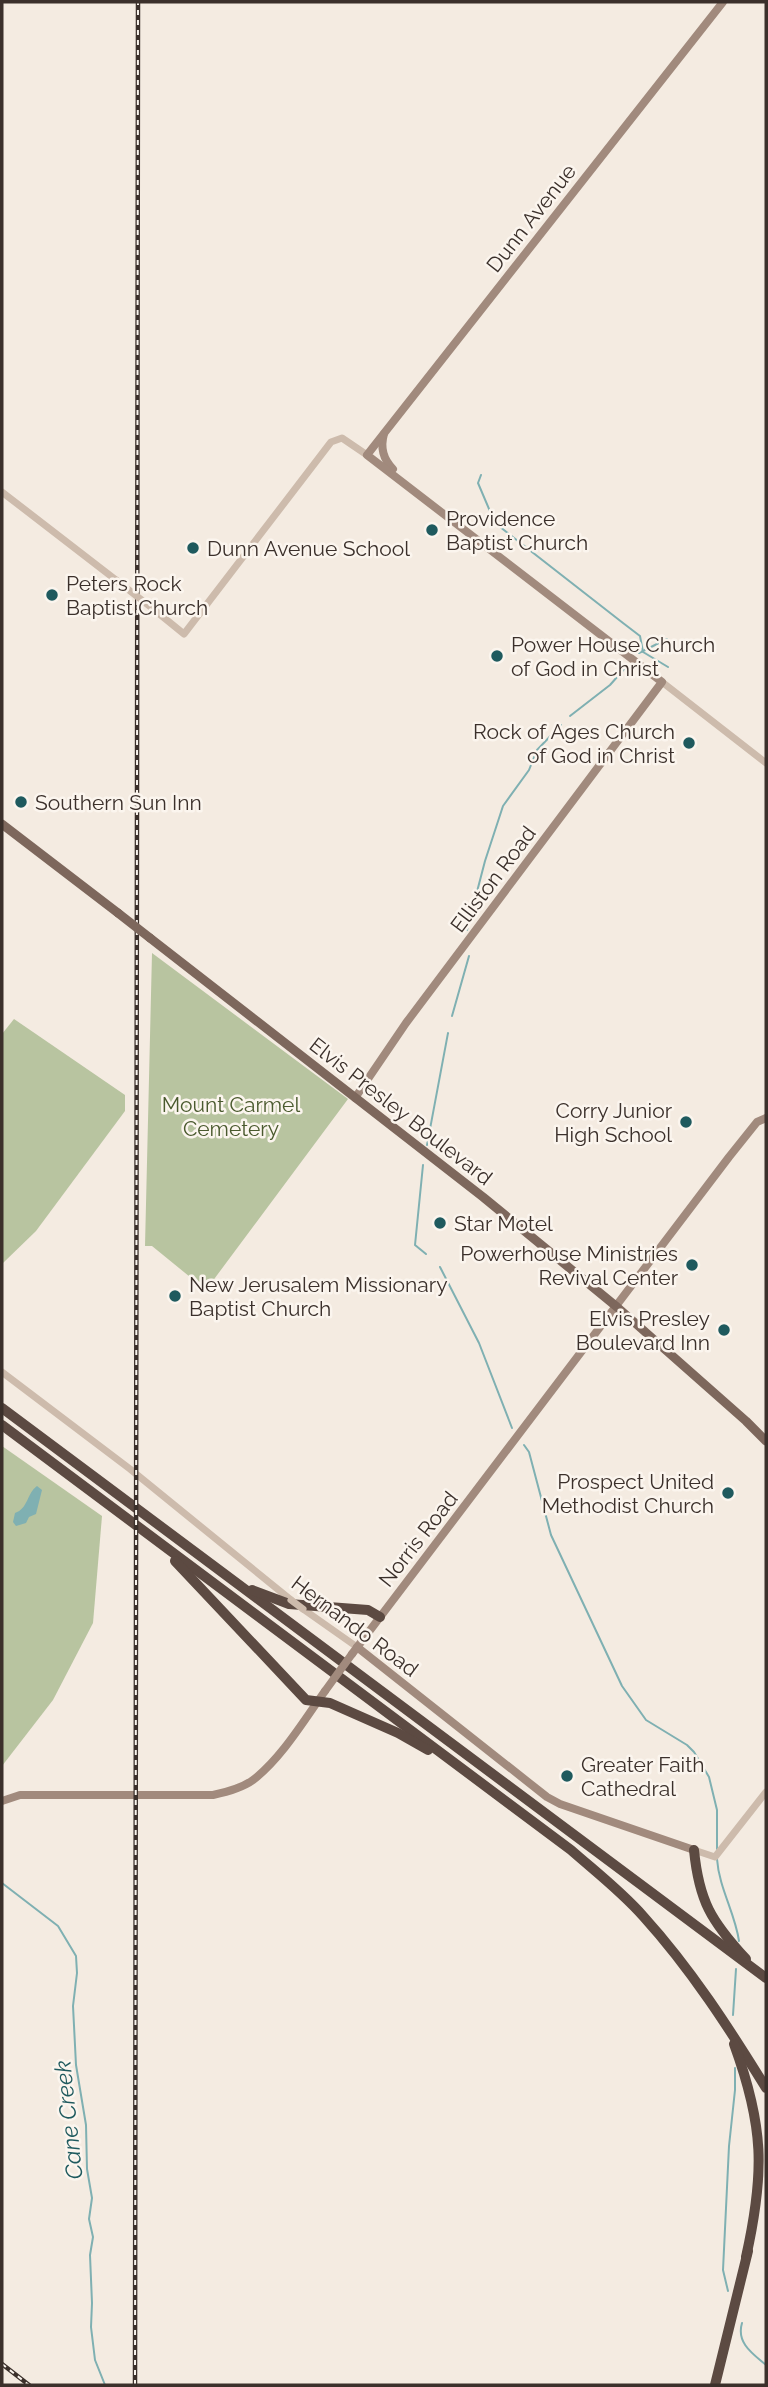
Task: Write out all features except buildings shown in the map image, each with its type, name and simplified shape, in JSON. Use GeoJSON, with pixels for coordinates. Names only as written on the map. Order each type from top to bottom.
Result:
{"type":"FeatureCollection","features":[{"type":"Feature","properties":{"kind":"highway"},"geometry":{"type":"LineString","coordinates":[[2,1408],[764,1976]]}},
{"type":"Feature","properties":{"kind":"highway"},"geometry":{"type":"LineString","coordinates":[[2,1425],[571,1850],[628,1902],[686,1967],[727,2024],[766,2088]]}},
{"type":"Feature","properties":{"kind":"highway"},"geometry":{"type":"LineString","coordinates":[[155,1540],[306,1700],[330,1703],[398,1733],[454,1763]]}},
{"type":"Feature","properties":{"kind":"highway"},"geometry":{"type":"LineString","coordinates":[[232,1580],[289,1604],[368,1610],[380,1617]]}},
{"type":"Feature","properties":{"kind":"highway"},"geometry":{"type":"LineString","coordinates":[[694,1850],[698,1881],[706,1906],[722,1931],[764,1976]]}},
{"type":"Feature","properties":{"kind":"highway"},"geometry":{"type":"LineString","coordinates":[[715,2385],[746,2257],[760,2175],[758,2131],[748,2084],[727,2024]]}},
{"type":"Feature","properties":{"kind":"highway"},"geometry":{"type":"LineString","coordinates":[[746,2257],[766,2205]]}},
{"type":"Feature","properties":{"kind":"main road","name":"Dunn Avenue"},"geometry":{"type":"LineString","coordinates":[[367,455],[723,2]]}},
{"type":"Feature","properties":{"kind":"main road"},"geometry":{"type":"LineString","coordinates":[[386,431],[382,444],[386,462],[408,485]]}},
{"type":"Feature","properties":{"kind":"main road"},"geometry":{"type":"LineString","coordinates":[[367,455],[662,682]]}},
{"type":"Feature","properties":{"kind":"main road","name":"Elliston Road"},"geometry":{"type":"LineString","coordinates":[[355,1098],[406,1023],[662,682]]}},
{"type":"Feature","properties":{"kind":"main road","name":"Elvis Presley Boulevard"},"geometry":{"type":"LineString","coordinates":[[2,824],[439,1162],[617,1307],[747,1421],[766,1441]]}},
{"type":"Feature","properties":{"kind":"main road","name":"Norris Road"},"geometry":{"type":"LineString","coordinates":[[2,1801],[20,1795],[213,1795],[231,1791],[252,1781],[267,1769],[744,1138],[757,1122],[766,1118]]}},
{"type":"Feature","properties":{"kind":"main road","name":"Hernando Road"},"geometry":{"type":"LineString","coordinates":[[354,1651],[547,1797],[568,1807],[694,1850]]}},
{"type":"Feature","properties":{"kind":"street"},"geometry":{"type":"LineString","coordinates":[[2,492],[184,634],[331,442],[342,438],[367,455]]}},
{"type":"Feature","properties":{"kind":"street"},"geometry":{"type":"LineString","coordinates":[[662,682],[766,763]]}},
{"type":"Feature","properties":{"kind":"street","name":"Hernando Road"},"geometry":{"type":"LineString","coordinates":[[2,1371],[130,1469],[354,1651]]}},
{"type":"Feature","properties":{"kind":"street","name":"Hernando Road"},"geometry":{"type":"LineString","coordinates":[[694,1850],[715,1857],[766,1792]]}},
{"type":"Feature","properties":{"kind":"green space","name":"Mount Carmel Cemetery"},"geometry":{"type":"Polygon","coordinates":[[[152,953],[348,1099],[206,1290],[152,1246],[145,1246],[152,953]]]}},
{"type":"Feature","properties":{"kind":"green space"},"geometry":{"type":"Polygon","coordinates":[[[14,1019],[125,1095],[125,1111],[36,1231],[2,1264],[2,1034],[14,1019]]]}},
{"type":"Feature","properties":{"kind":"green space"},"geometry":{"type":"Polygon","coordinates":[[[2,1446],[102,1516],[93,1623],[53,1700],[2,1766],[2,1446]]]}},
{"type":"Feature","properties":{"kind":"water"},"geometry":{"type":"Polygon","coordinates":[[[37,1486],[42,1490],[36,1514],[29,1517],[26,1523],[16,1526],[13,1522],[15,1513],[23,1508],[37,1486]]]}},
{"type":"Feature","properties":{"kind":"waterway"},"geometry":{"type":"LineString","coordinates":[[481,475],[478,483],[495,523],[640,636],[643,652],[668,667]]}},
{"type":"Feature","properties":{"kind":"waterway"},"geometry":{"type":"LineString","coordinates":[[639,653],[667,639]]}},
{"type":"Feature","properties":{"kind":"waterway"},"geometry":{"type":"LineString","coordinates":[[570,716],[610,685],[626,667]]}},
{"type":"Feature","properties":{"kind":"waterway"},"geometry":{"type":"LineString","coordinates":[[467,930],[503,806],[529,770],[537,750],[561,725]]}},
{"type":"Feature","properties":{"kind":"waterway"},"geometry":{"type":"LineString","coordinates":[[452,1016],[469,956]]}},
{"type":"Feature","properties":{"kind":"waterway"},"geometry":{"type":"LineString","coordinates":[[427,1145],[448,1033]]}},
{"type":"Feature","properties":{"kind":"waterway"},"geometry":{"type":"LineString","coordinates":[[423,1165],[415,1245],[426,1254]]}},
{"type":"Feature","properties":{"kind":"waterway"},"geometry":{"type":"LineString","coordinates":[[440,1267],[479,1343],[512,1428]]}},
{"type":"Feature","properties":{"kind":"waterway"},"geometry":{"type":"LineString","coordinates":[[524,1445],[529,1452],[551,1535],[622,1686],[646,1720],[694,1752],[709,1777],[717,1810],[717,1849]]}},
{"type":"Feature","properties":{"kind":"waterway"},"geometry":{"type":"LineString","coordinates":[[717,1859],[739,1941]]}},
{"type":"Feature","properties":{"kind":"waterway","name":"Cane Creek"},"geometry":{"type":"LineString","coordinates":[[2,1883],[58,1926],[76,1956],[73,2006],[76,2065],[86,2125],[87,2169],[92,2198],[89,2219],[93,2237],[90,2255],[91,2327],[95,2360],[105,2385]]}},
{"type":"Feature","properties":{"kind":"waterway"},"geometry":{"type":"LineString","coordinates":[[733,2015],[736,1969]]}},
{"type":"Feature","properties":{"kind":"waterway"},"geometry":{"type":"LineString","coordinates":[[728,2291],[723,2270],[735,2068]]}},
{"type":"Feature","properties":{"kind":"waterway"},"geometry":{"type":"LineString","coordinates":[[742,2323],[741,2336],[744,2342],[766,2365]]}},
{"type":"Feature","properties":{"kind":"railway"},"geometry":{"type":"LineString","coordinates":[[135,2385],[138,2]]}},
{"type":"Feature","properties":{"kind":"railway"},"geometry":{"type":"LineString","coordinates":[[2,2364],[29,2385]]}},
{"type":"Feature","properties":{"kind":"place","name":"Providence Baptist Church"},"geometry":{"type":"Point","coordinates":[432,530]}},
{"type":"Feature","properties":{"kind":"place","name":"Dunn Avenue School"},"geometry":{"type":"Point","coordinates":[193,548]}},
{"type":"Feature","properties":{"kind":"place","name":"Peters Rock Baptist Church"},"geometry":{"type":"Point","coordinates":[52,595]}},
{"type":"Feature","properties":{"kind":"place","name":"Power House Church of God in Christ"},"geometry":{"type":"Point","coordinates":[497,656]}},
{"type":"Feature","properties":{"kind":"place","name":"Rock of Ages Church of God in Christ"},"geometry":{"type":"Point","coordinates":[689,743]}},
{"type":"Feature","properties":{"kind":"place","name":"Southern Sun Inn"},"geometry":{"type":"Point","coordinates":[21,802]}},
{"type":"Feature","properties":{"kind":"place","name":"Corry Junior High School"},"geometry":{"type":"Point","coordinates":[686,1122]}},
{"type":"Feature","properties":{"kind":"place","name":"Star Motel"},"geometry":{"type":"Point","coordinates":[440,1223]}},
{"type":"Feature","properties":{"kind":"place","name":"Powerhouse Ministries Revival Center"},"geometry":{"type":"Point","coordinates":[692,1265]}},
{"type":"Feature","properties":{"kind":"place","name":"New Jerusalem Missionary Baptist Church"},"geometry":{"type":"Point","coordinates":[175,1296]}},
{"type":"Feature","properties":{"kind":"place","name":"Elvis Presley Boulevard Inn"},"geometry":{"type":"Point","coordinates":[724,1330]}},
{"type":"Feature","properties":{"kind":"place","name":"Prospect United Methodist Church"},"geometry":{"type":"Point","coordinates":[728,1493]}},
{"type":"Feature","properties":{"kind":"place","name":"Greater Faith Cathedral"},"geometry":{"type":"Point","coordinates":[567,1776]}}]}
